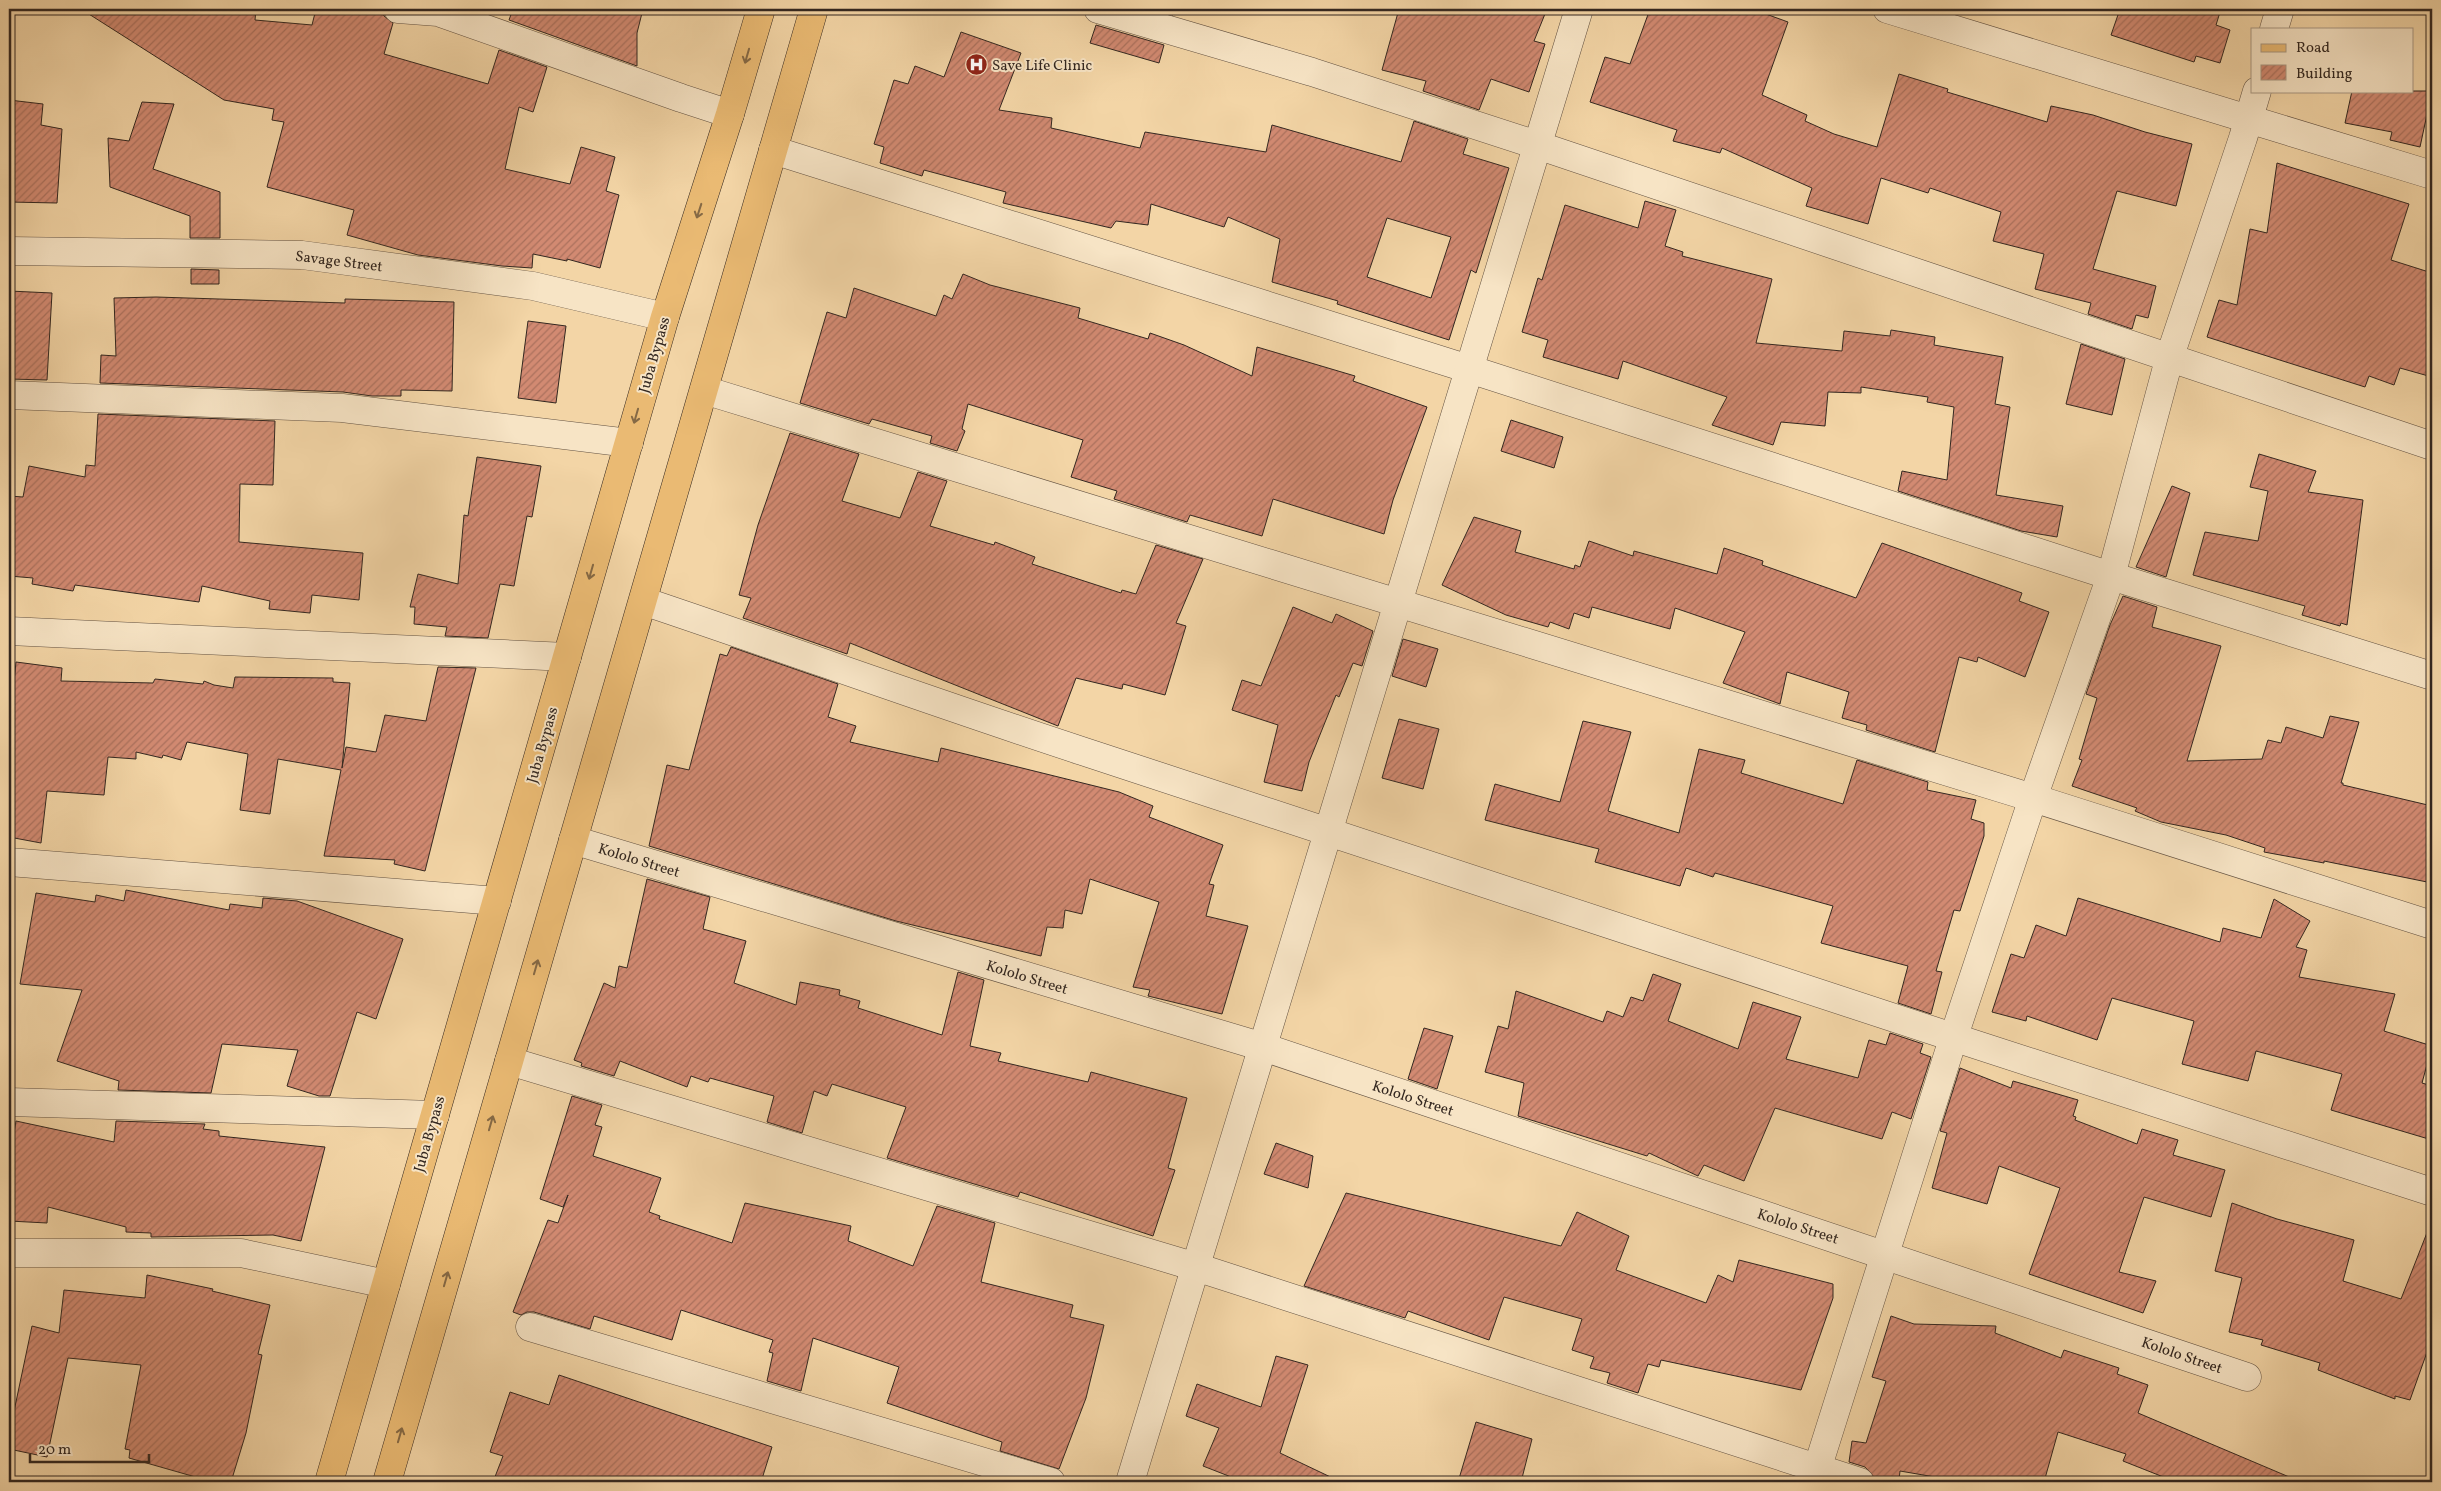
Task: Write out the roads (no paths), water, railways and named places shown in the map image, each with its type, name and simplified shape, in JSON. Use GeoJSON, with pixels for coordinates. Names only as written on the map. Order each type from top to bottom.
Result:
{"type":"FeatureCollection","features":[{"type":"Feature","properties":{"kind":"main road","name":"Juba Bypass"},"geometry":{"type":"LineString","coordinates":[[329,1482],[665,317],[730,114],[761,9]]}},
{"type":"Feature","properties":{"kind":"main road"},"geometry":{"type":"LineString","coordinates":[[387,1482],[814,9]]}},
{"type":"Feature","properties":{"kind":"street"},"geometry":{"type":"LineString","coordinates":[[398,9],[438,12],[730,114]]}},
{"type":"Feature","properties":{"kind":"street"},"geometry":{"type":"LineString","coordinates":[[1098,9],[1312,72],[1537,145],[2170,356],[2432,446]]}},
{"type":"Feature","properties":{"kind":"street"},"geometry":{"type":"LineString","coordinates":[[1130,1482],[1579,9]]}},
{"type":"Feature","properties":{"kind":"street"},"geometry":{"type":"LineString","coordinates":[[1887,9],[2432,175]]}},
{"type":"Feature","properties":{"kind":"street"},"geometry":{"type":"LineString","coordinates":[[2274,28],[2280,9]]}},
{"type":"Feature","properties":{"kind":"street"},"geometry":{"type":"LineString","coordinates":[[1815,1475],[1953,1039],[2033,798],[2111,576],[2170,356],[2257,92]]}},
{"type":"Feature","properties":{"kind":"street"},"geometry":{"type":"LineString","coordinates":[[773,150],[1469,369],[2111,576],[2432,676]]}},
{"type":"Feature","properties":{"kind":"street","name":"Savage Street"},"geometry":{"type":"LineString","coordinates":[[9,251],[302,255],[533,286],[665,317]]}},
{"type":"Feature","properties":{"kind":"street"},"geometry":{"type":"LineString","coordinates":[[704,390],[2033,798],[2432,925]]}},
{"type":"Feature","properties":{"kind":"street"},"geometry":{"type":"LineString","coordinates":[[9,395],[342,408],[629,443]]}},
{"type":"Feature","properties":{"kind":"street"},"geometry":{"type":"LineString","coordinates":[[642,601],[1078,750],[1329,831],[1953,1039],[2432,1192]]}},
{"type":"Feature","properties":{"kind":"street"},"geometry":{"type":"LineString","coordinates":[[9,631],[567,657]]}},
{"type":"Feature","properties":{"kind":"street","name":"Kololo Street"},"geometry":{"type":"LineString","coordinates":[[573,840],[1263,1047],[2247,1377]]}},
{"type":"Feature","properties":{"kind":"street"},"geometry":{"type":"LineString","coordinates":[[9,862],[497,901]]}},
{"type":"Feature","properties":{"kind":"street"},"geometry":{"type":"LineString","coordinates":[[509,1061],[1196,1267],[1815,1475],[1860,1482]]}},
{"type":"Feature","properties":{"kind":"street"},"geometry":{"type":"LineString","coordinates":[[9,1102],[435,1115]]}},
{"type":"Feature","properties":{"kind":"street"},"geometry":{"type":"LineString","coordinates":[[9,1253],[241,1253],[386,1284]]}},
{"type":"Feature","properties":{"kind":"street"},"geometry":{"type":"LineString","coordinates":[[530,1327],[1051,1482]]}},
{"type":"Feature","properties":{"kind":"place","name":"Save Life Clinic"},"geometry":{"type":"Point","coordinates":[976,65]}}]}
